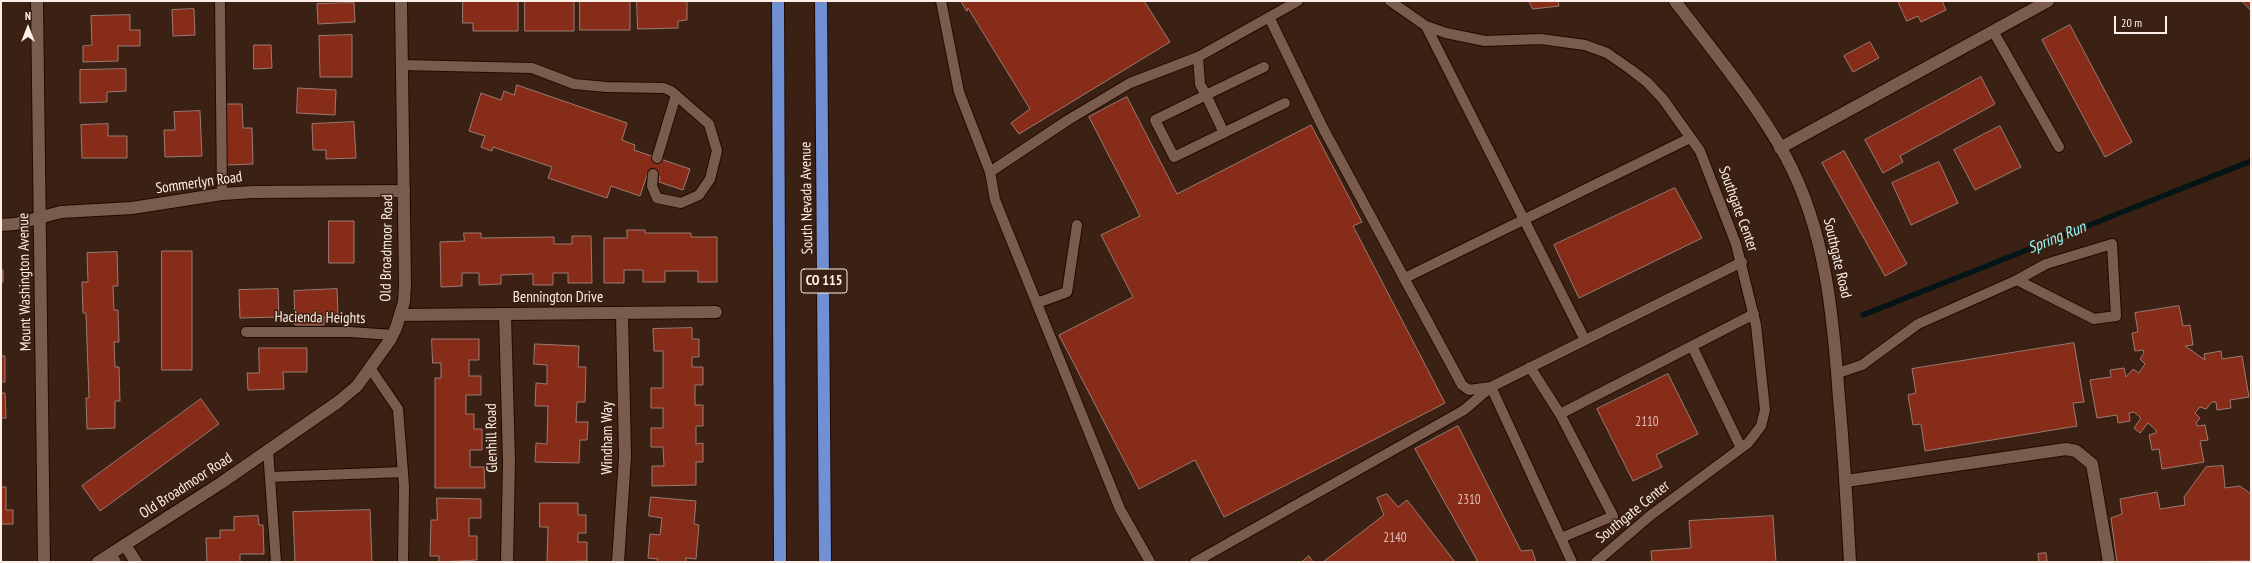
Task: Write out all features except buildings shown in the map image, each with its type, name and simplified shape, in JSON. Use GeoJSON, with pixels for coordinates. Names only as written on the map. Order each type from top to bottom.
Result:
{"type":"FeatureCollection","features":[{"type":"Feature","properties":{"kind":"highway","name":"South Nevada Avenue"},"geometry":{"type":"LineString","coordinates":[[778,1],[780,562]]}},
{"type":"Feature","properties":{"kind":"highway","name":"South Nevada Avenue"},"geometry":{"type":"LineString","coordinates":[[821,1],[825,562]]}},
{"type":"Feature","properties":{"kind":"street","name":"Mount Washington Avenue"},"geometry":{"type":"LineString","coordinates":[[37,1],[44,562]]}},
{"type":"Feature","properties":{"kind":"street","name":"Old Broadmoor Road"},"geometry":{"type":"LineString","coordinates":[[98,562],[112,558],[125,545],[338,402],[357,386],[393,335],[400,316],[404,285],[401,1]]}},
{"type":"Feature","properties":{"kind":"street","name":"Southgate Road"},"geometry":{"type":"LineString","coordinates":[[1675,1],[1740,86],[1780,148],[1804,197],[1822,255],[1830,296],[1838,373],[1850,562]]}},
{"type":"Feature","properties":{"kind":"street"},"geometry":{"type":"LineString","coordinates":[[1780,148],[2048,1]]}},
{"type":"Feature","properties":{"kind":"street","name":"Sommerlyn Road"},"geometry":{"type":"LineString","coordinates":[[1,225],[15,224],[61,212],[132,208],[222,194],[253,192],[404,191]]}},
{"type":"Feature","properties":{"kind":"street","name":"Bennington Drive"},"geometry":{"type":"LineString","coordinates":[[400,316],[716,312]]}},
{"type":"Feature","properties":{"kind":"street","name":"Glenhill Road"},"geometry":{"type":"LineString","coordinates":[[505,314],[509,461],[507,562]]}},
{"type":"Feature","properties":{"kind":"street","name":"Windham Way"},"geometry":{"type":"LineString","coordinates":[[618,562],[625,457],[622,314]]}},
{"type":"Feature","properties":{"kind":"street"},"geometry":{"type":"LineString","coordinates":[[1846,481],[2066,449],[2076,451],[2092,464],[2109,562]]}},
{"type":"Feature","properties":{"kind":"street"},"geometry":{"type":"LineString","coordinates":[[125,545],[136,562]]}},
{"type":"Feature","properties":{"kind":"lane"},"geometry":{"type":"LineString","coordinates":[[220,1],[222,194]]}},
{"type":"Feature","properties":{"kind":"lane"},"geometry":{"type":"LineString","coordinates":[[941,1],[959,92],[990,172],[995,200],[1120,509],[1150,562]]}},
{"type":"Feature","properties":{"kind":"lane"},"geometry":{"type":"LineString","coordinates":[[990,172],[1068,120],[1130,83],[1198,57],[1298,1]]}},
{"type":"Feature","properties":{"kind":"lane","name":"Southgate Center"},"geometry":{"type":"LineString","coordinates":[[1390,1],[1426,26],[1465,38],[1485,41],[1566,41],[1585,45],[1607,53],[1647,82],[1666,103],[1700,151],[1712,179],[1742,262],[1754,314],[1765,410],[1761,426],[1748,443],[1651,515],[1596,562]]}},
{"type":"Feature","properties":{"kind":"lane"},"geometry":{"type":"LineString","coordinates":[[1269,17],[1323,128],[1462,385],[1469,390],[1491,387]]}},
{"type":"Feature","properties":{"kind":"lane"},"geometry":{"type":"LineString","coordinates":[[1426,26],[1585,340]]}},
{"type":"Feature","properties":{"kind":"lane"},"geometry":{"type":"LineString","coordinates":[[1993,31],[2059,147]]}},
{"type":"Feature","properties":{"kind":"lane"},"geometry":{"type":"LineString","coordinates":[[1198,57],[1200,84],[1224,133]]}},
{"type":"Feature","properties":{"kind":"lane"},"geometry":{"type":"LineString","coordinates":[[402,66],[532,68],[574,84],[606,87],[664,88],[676,95],[709,124],[717,151],[710,179],[699,195],[681,203],[657,198],[652,186],[653,174]]}},
{"type":"Feature","properties":{"kind":"lane"},"geometry":{"type":"LineString","coordinates":[[1264,67],[1156,120],[1174,157],[1285,103]]}},
{"type":"Feature","properties":{"kind":"lane"},"geometry":{"type":"LineString","coordinates":[[657,158],[676,95]]}},
{"type":"Feature","properties":{"kind":"lane"},"geometry":{"type":"LineString","coordinates":[[1405,278],[1690,138]]}},
{"type":"Feature","properties":{"kind":"lane"},"geometry":{"type":"LineString","coordinates":[[1037,303],[1067,292],[1077,225]]}},
{"type":"Feature","properties":{"kind":"lane"},"geometry":{"type":"LineString","coordinates":[[1838,373],[1862,365],[1918,324],[2018,280],[2046,264],[2112,244],[2116,316],[2094,319],[2018,280]]}},
{"type":"Feature","properties":{"kind":"lane"},"geometry":{"type":"LineString","coordinates":[[1196,562],[1464,410],[1491,387],[1742,262]]}},
{"type":"Feature","properties":{"kind":"lane"},"geometry":{"type":"LineString","coordinates":[[1560,414],[1754,314]]}},
{"type":"Feature","properties":{"kind":"lane","name":"Hacienda Heights"},"geometry":{"type":"LineString","coordinates":[[246,332],[350,332],[393,335]]}},
{"type":"Feature","properties":{"kind":"lane"},"geometry":{"type":"LineString","coordinates":[[1692,346],[1741,448]]}},
{"type":"Feature","properties":{"kind":"lane"},"geometry":{"type":"LineString","coordinates":[[1530,367],[1560,414],[1612,516],[1561,538]]}},
{"type":"Feature","properties":{"kind":"lane"},"geometry":{"type":"LineString","coordinates":[[370,368],[398,409],[403,472],[403,562]]}},
{"type":"Feature","properties":{"kind":"lane"},"geometry":{"type":"LineString","coordinates":[[1491,387],[1572,562]]}},
{"type":"Feature","properties":{"kind":"lane"},"geometry":{"type":"LineString","coordinates":[[268,450],[276,562]]}},
{"type":"Feature","properties":{"kind":"lane"},"geometry":{"type":"LineString","coordinates":[[270,477],[403,472]]}},
{"type":"Feature","properties":{"kind":"waterway","name":"Spring Run"},"geometry":{"type":"LineString","coordinates":[[1863,315],[2251,161]]}}]}
